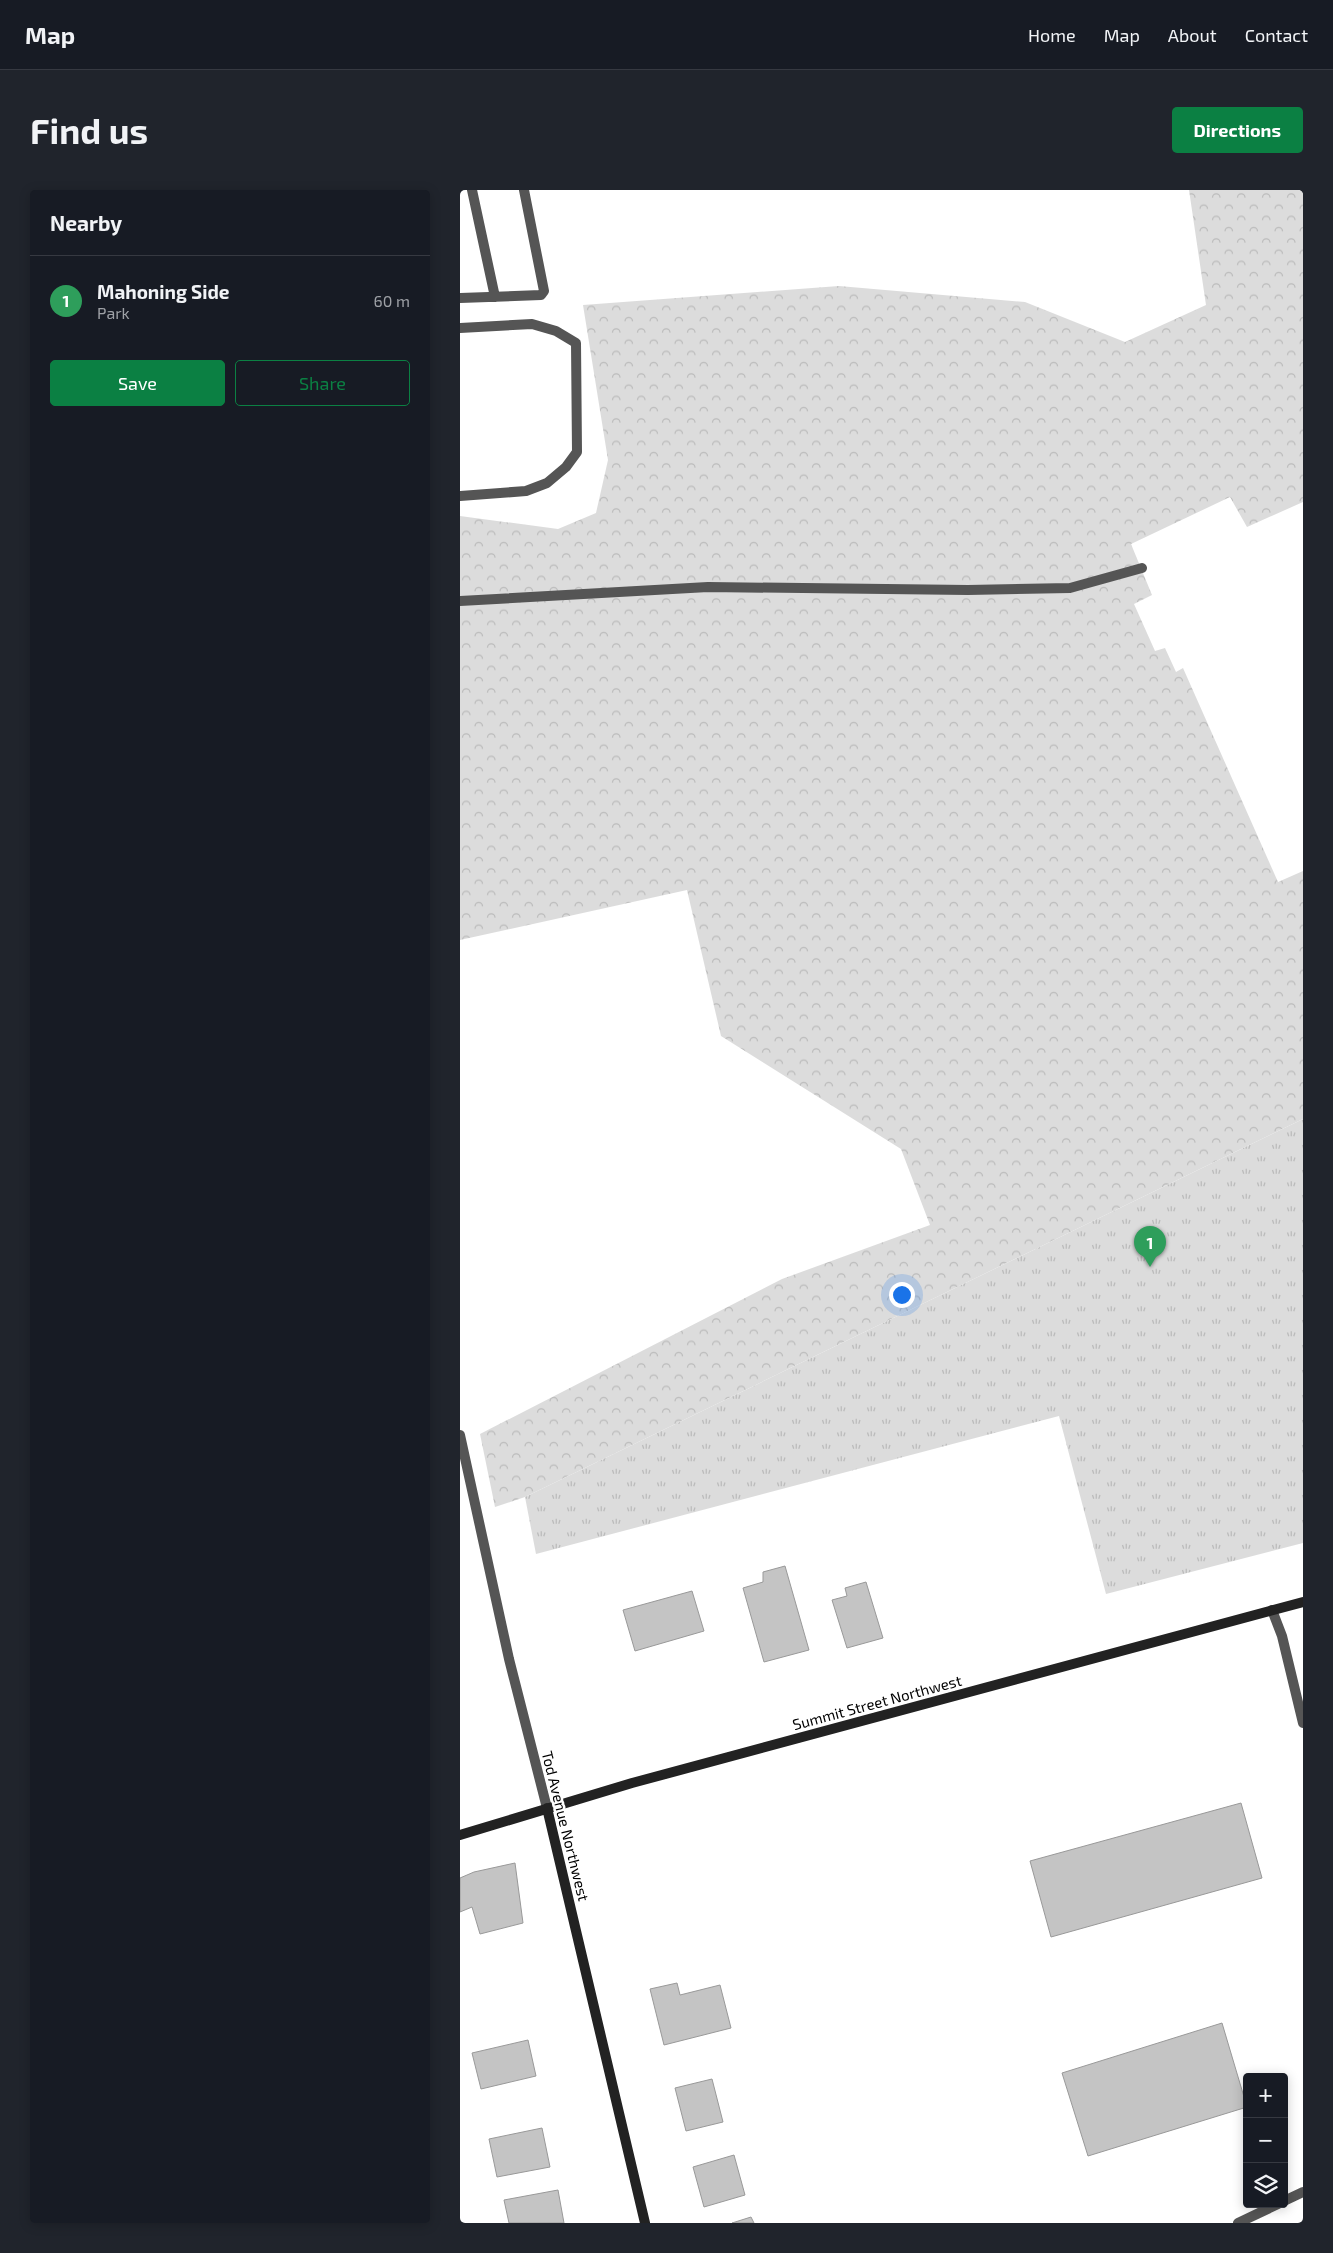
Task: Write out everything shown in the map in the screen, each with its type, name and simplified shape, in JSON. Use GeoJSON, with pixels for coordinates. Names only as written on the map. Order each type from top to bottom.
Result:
{"type":"FeatureCollection","features":[{"type":"Feature","properties":{"kind":"main road","name":"Summit Street Northwest"},"geometry":{"type":"LineString","coordinates":[[460,1835],[632,1783],[1303,1602]]}},
{"type":"Feature","properties":{"kind":"main road","name":"Tod Avenue Northwest"},"geometry":{"type":"LineString","coordinates":[[547,1808],[645,2223]]}},
{"type":"Feature","properties":{"kind":"street"},"geometry":{"type":"LineString","coordinates":[[472,190],[495,296]]}},
{"type":"Feature","properties":{"kind":"street"},"geometry":{"type":"LineString","coordinates":[[460,298],[541,295],[544,291],[524,190]]}},
{"type":"Feature","properties":{"kind":"street"},"geometry":{"type":"LineString","coordinates":[[460,328],[532,324],[556,332],[576,344],[578,452],[566,467],[547,483],[526,491],[460,496]]}},
{"type":"Feature","properties":{"kind":"street"},"geometry":{"type":"LineString","coordinates":[[460,600],[708,587],[968,590],[1070,588],[1142,568]]}},
{"type":"Feature","properties":{"kind":"street","name":"Tod Avenue Northwest"},"geometry":{"type":"LineString","coordinates":[[460,1435],[509,1659],[547,1808]]}},
{"type":"Feature","properties":{"kind":"street"},"geometry":{"type":"LineString","coordinates":[[1272,1610],[1282,1636],[1303,1723]]}},
{"type":"Feature","properties":{"kind":"street"},"geometry":{"type":"LineString","coordinates":[[1288,2199],[1303,2192]]}},
{"type":"Feature","properties":{"kind":"street"},"geometry":{"type":"LineString","coordinates":[[1238,2223],[1270,2208]]}},
{"type":"Feature","properties":{"kind":"green space"},"geometry":{"type":"Polygon","coordinates":[[[1189,190],[1303,190],[1303,502],[1247,527],[1230,497],[1131,544],[1152,595],[1134,604],[1155,651],[1165,648],[1176,672],[1183,668],[1278,882],[1303,871],[1303,1119],[525,1497],[495,1507],[480,1434],[782,1279],[930,1225],[901,1149],[721,1036],[687,890],[460,940],[460,516],[558,529],[596,513],[608,460],[583,305],[839,286],[1025,302],[1125,342],[1206,305],[1189,190]]]}},
{"type":"Feature","properties":{"kind":"green space"},"geometry":{"type":"Polygon","coordinates":[[[1303,1119],[1303,1543],[1106,1594],[1059,1416],[536,1554],[525,1497],[1303,1119]]]}},
{"type":"Feature","properties":{"kind":"building"},"geometry":{"type":"Polygon","coordinates":[[[785,1566],[809,1650],[764,1662],[743,1588],[763,1582],[763,1572],[785,1566]]]}},
{"type":"Feature","properties":{"kind":"building"},"geometry":{"type":"Polygon","coordinates":[[[866,1582],[883,1638],[847,1648],[832,1600],[847,1596],[845,1588],[866,1582]]]}},
{"type":"Feature","properties":{"kind":"building"},"geometry":{"type":"Polygon","coordinates":[[[692,1591],[704,1631],[635,1651],[623,1610],[692,1591]]]}},
{"type":"Feature","properties":{"kind":"building"},"geometry":{"type":"Polygon","coordinates":[[[1241,1803],[1262,1878],[1051,1937],[1030,1861],[1241,1803]]]}},
{"type":"Feature","properties":{"kind":"building"},"geometry":{"type":"Polygon","coordinates":[[[515,1863],[523,1923],[480,1934],[472,1907],[460,1912],[460,1878],[474,1872],[515,1863]]]}},
{"type":"Feature","properties":{"kind":"building"},"geometry":{"type":"Polygon","coordinates":[[[677,1983],[680,1995],[720,1985],[731,2028],[664,2045],[650,1989],[677,1983]]]}},
{"type":"Feature","properties":{"kind":"building"},"geometry":{"type":"Polygon","coordinates":[[[1222,2023],[1243,2094],[1243,2108],[1088,2156],[1062,2073],[1222,2023]]]}},
{"type":"Feature","properties":{"kind":"building"},"geometry":{"type":"Polygon","coordinates":[[[528,2040],[536,2076],[481,2089],[472,2053],[528,2040]]]}},
{"type":"Feature","properties":{"kind":"building"},"geometry":{"type":"Polygon","coordinates":[[[712,2079],[723,2122],[686,2131],[675,2088],[712,2079]]]}},
{"type":"Feature","properties":{"kind":"building"},"geometry":{"type":"Polygon","coordinates":[[[542,2128],[550,2167],[497,2177],[489,2139],[542,2128]]]}},
{"type":"Feature","properties":{"kind":"building"},"geometry":{"type":"Polygon","coordinates":[[[734,2155],[745,2195],[704,2207],[693,2167],[734,2155]]]}},
{"type":"Feature","properties":{"kind":"building"},"geometry":{"type":"Polygon","coordinates":[[[558,2190],[564,2223],[509,2223],[504,2200],[558,2190]]]}},
{"type":"Feature","properties":{"kind":"building"},"geometry":{"type":"Polygon","coordinates":[[[751,2217],[754,2223],[732,2223],[751,2217]]]}},
{"type":"Feature","properties":{"kind":"place","name":"Mahoning Side"},"geometry":{"type":"Point","coordinates":[1150,1267]}}]}
